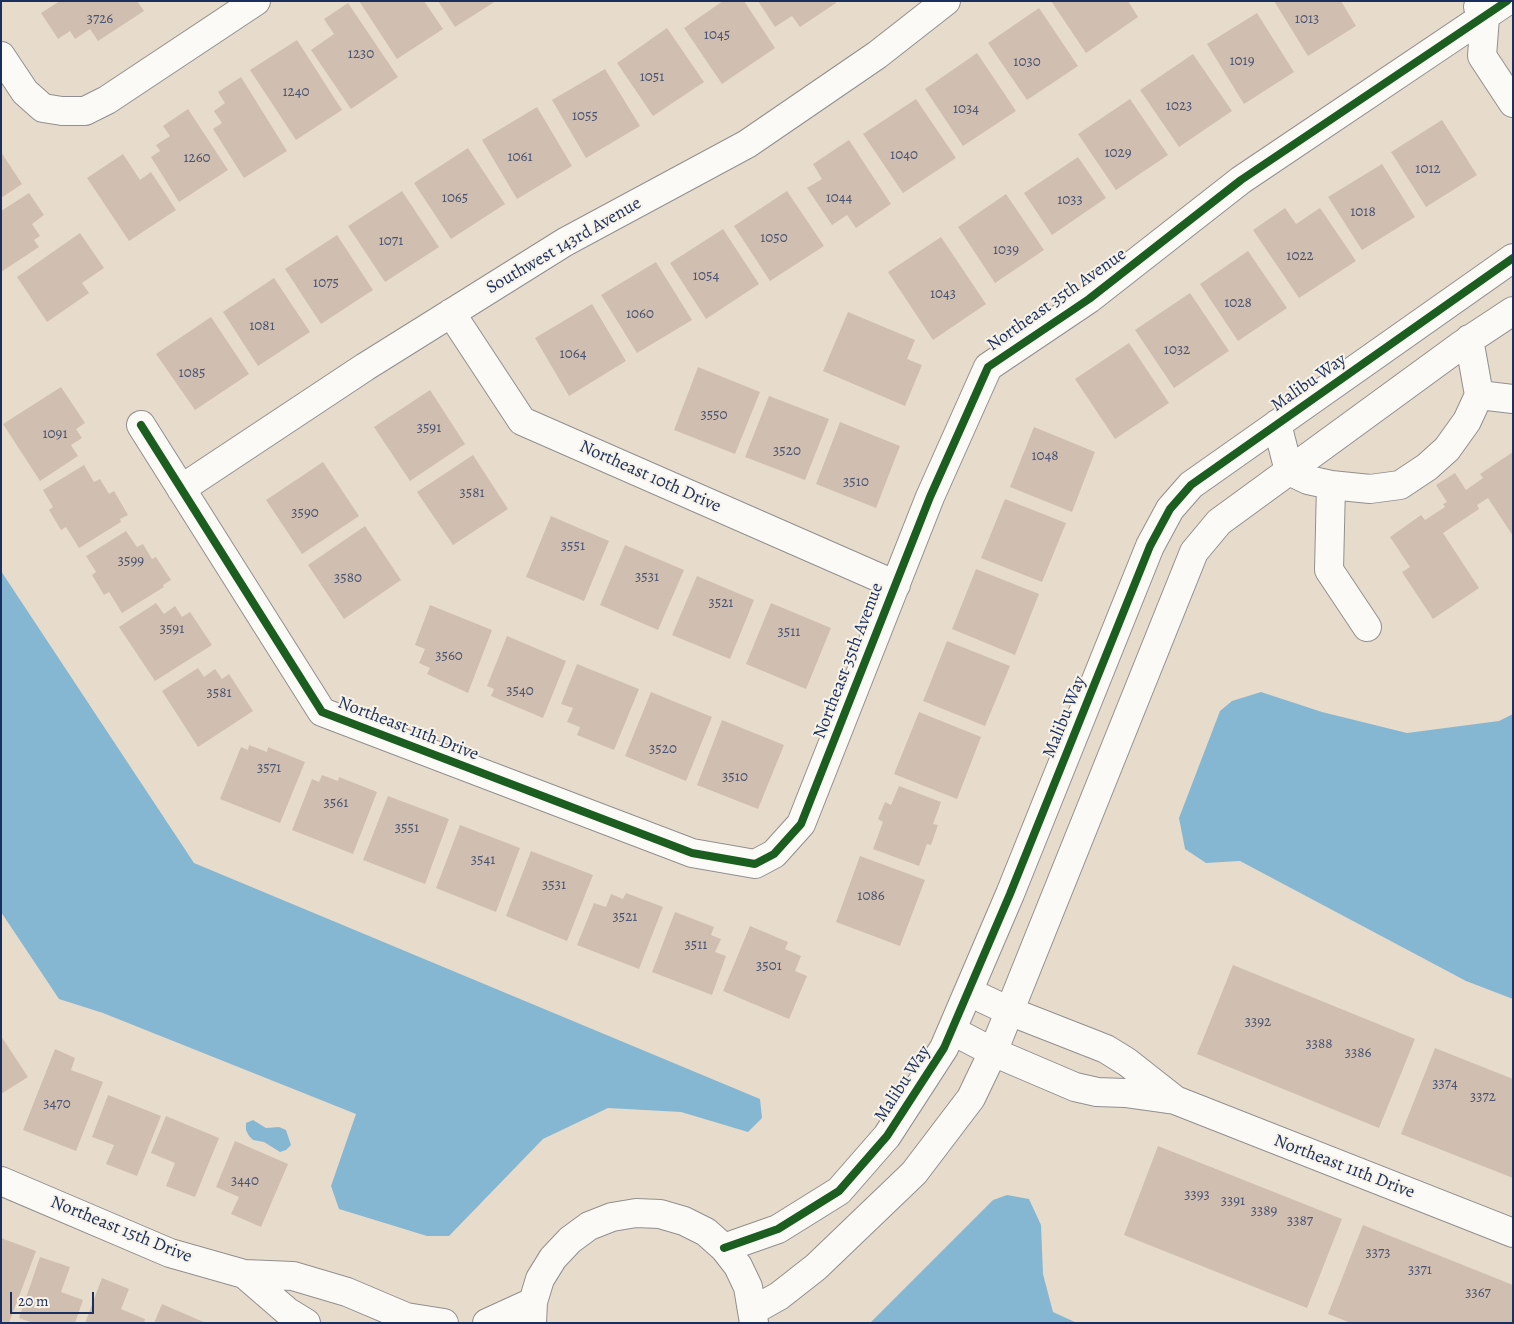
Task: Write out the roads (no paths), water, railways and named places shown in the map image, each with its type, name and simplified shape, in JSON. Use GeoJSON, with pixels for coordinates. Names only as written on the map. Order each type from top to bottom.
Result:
{"type":"FeatureCollection","features":[{"type":"Feature","properties":{"kind":"street"},"geometry":{"type":"LineString","coordinates":[[1,56],[25,92],[43,108],[62,111],[85,111],[107,100],[256,1]]}},
{"type":"Feature","properties":{"kind":"street","name":"Southwest 143rd Avenue"},"geometry":{"type":"LineString","coordinates":[[181,490],[365,367],[565,242],[747,144],[877,55],[946,1]]}},
{"type":"Feature","properties":{"kind":"street","name":"Northeast 35th Avenue"},"geometry":{"type":"LineString","coordinates":[[774,854],[802,824],[930,497],[988,367],[1089,299],[1241,180],[1480,9],[1507,1]]}},
{"type":"Feature","properties":{"kind":"street"},"geometry":{"type":"LineString","coordinates":[[1513,23],[1480,9],[1482,56],[1513,102]]}},
{"type":"Feature","properties":{"kind":"street","name":"Malibu Way"},"geometry":{"type":"LineString","coordinates":[[724,1248],[778,1229],[839,1191],[887,1136],[953,1031],[1150,546],[1170,509],[1191,485],[1513,258]]}},
{"type":"Feature","properties":{"kind":"street"},"geometry":{"type":"LineString","coordinates":[[487,1323],[532,1312],[540,1279],[553,1258],[570,1240],[590,1226],[612,1217],[636,1213],[660,1214],[706,1232],[724,1248],[738,1266],[748,1287],[754,1316],[816,1267],[914,1173],[971,1098],[993,1052],[1194,552],[1219,522],[1470,339],[1513,311]]}},
{"type":"Feature","properties":{"kind":"street","name":"Northeast 10th Drive"},"geometry":{"type":"LineString","coordinates":[[451,313],[522,421],[896,584]]}},
{"type":"Feature","properties":{"kind":"street"},"geometry":{"type":"LineString","coordinates":[[1289,471],[1308,480],[1331,485],[1370,489],[1400,485],[1427,467],[1447,449],[1467,421],[1479,395],[1470,339]]}},
{"type":"Feature","properties":{"kind":"street"},"geometry":{"type":"LineString","coordinates":[[1479,395],[1513,400]]}},
{"type":"Feature","properties":{"kind":"street"},"geometry":{"type":"LineString","coordinates":[[1277,424],[1289,471]]}},
{"type":"Feature","properties":{"kind":"street","name":"Northeast 11th Drive"},"geometry":{"type":"LineString","coordinates":[[141,426],[322,712],[692,853],[755,864],[774,854]]}},
{"type":"Feature","properties":{"kind":"street"},"geometry":{"type":"LineString","coordinates":[[1331,485],[1329,570],[1367,628]]}},
{"type":"Feature","properties":{"kind":"street","name":"Northeast 11th Drive"},"geometry":{"type":"LineString","coordinates":[[969,992],[1009,1011],[1106,1049],[1127,1062],[1175,1100]]}},
{"type":"Feature","properties":{"kind":"street","name":"Northeast 11th Drive"},"geometry":{"type":"LineString","coordinates":[[953,1031],[993,1052],[1075,1087],[1097,1092],[1125,1093],[1175,1100],[1513,1233]]}},
{"type":"Feature","properties":{"kind":"street","name":"Northeast 15th Drive"},"geometry":{"type":"LineString","coordinates":[[1,1181],[170,1253],[244,1274],[293,1276],[347,1292],[406,1317],[444,1323]]}},
{"type":"Feature","properties":{"kind":"street","name":"Northeast 15th Drive"},"geometry":{"type":"LineString","coordinates":[[244,1274],[288,1312],[306,1323]]}},
{"type":"Feature","properties":{"kind":"water"},"geometry":{"type":"Polygon","coordinates":[[[1,571],[194,863],[760,1099],[762,1118],[748,1132],[681,1112],[608,1108],[543,1139],[449,1236],[427,1236],[339,1209],[331,1186],[356,1114],[103,1013],[59,999],[1,912],[1,571]]]}},
{"type":"Feature","properties":{"kind":"water"},"geometry":{"type":"Polygon","coordinates":[[[1261,692],[1322,712],[1407,733],[1499,721],[1513,714],[1513,999],[1466,981],[1240,861],[1206,863],[1185,849],[1179,818],[1220,711],[1232,701],[1261,692]]]}},
{"type":"Feature","properties":{"kind":"water"},"geometry":{"type":"Polygon","coordinates":[[[253,1120],[266,1128],[279,1127],[286,1130],[291,1145],[286,1150],[280,1152],[264,1142],[253,1140],[246,1130],[246,1123],[253,1120]]]}},
{"type":"Feature","properties":{"kind":"water"},"geometry":{"type":"Polygon","coordinates":[[[1007,1195],[1029,1199],[1041,1225],[1043,1274],[1053,1312],[1077,1323],[870,1323],[993,1200],[1007,1195]]]}}]}
